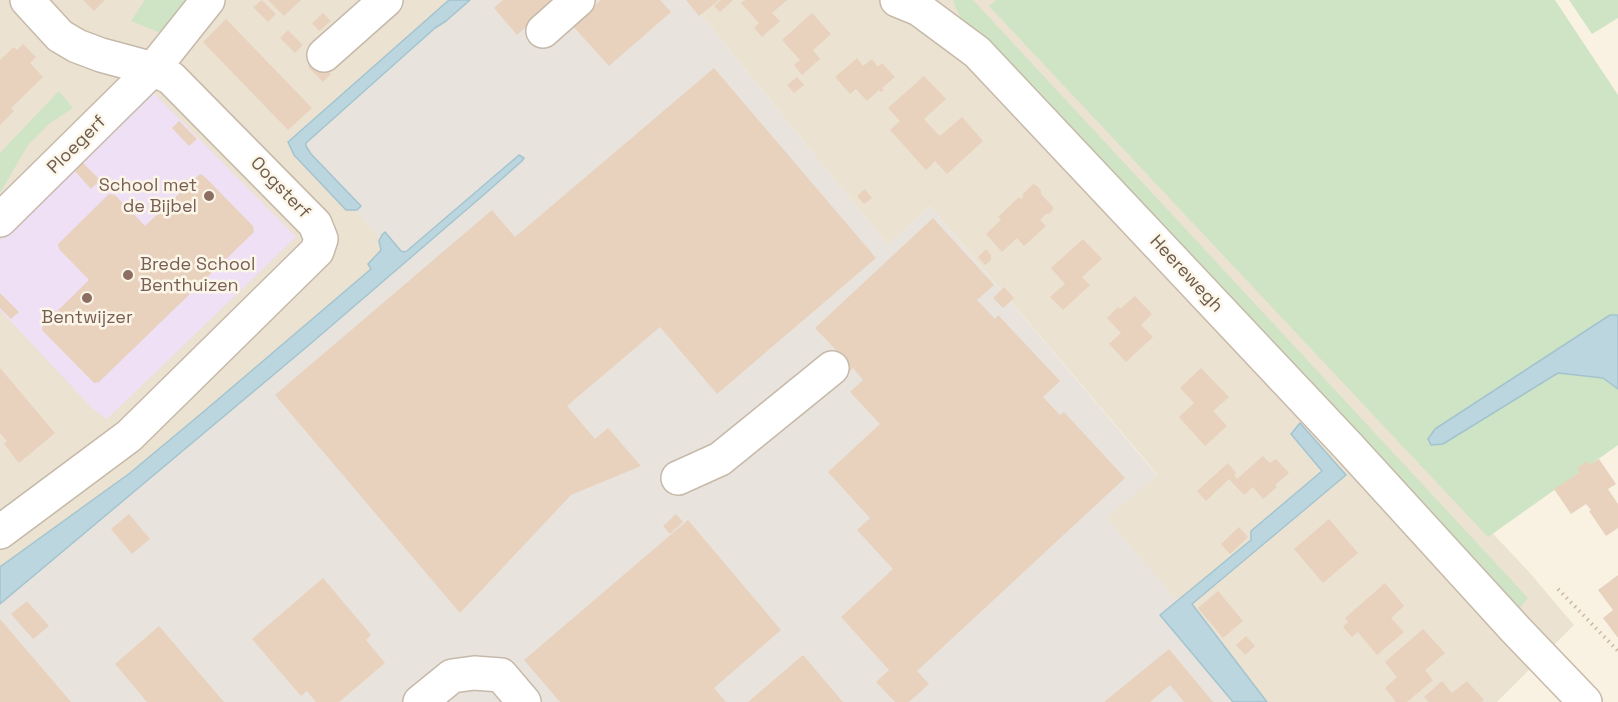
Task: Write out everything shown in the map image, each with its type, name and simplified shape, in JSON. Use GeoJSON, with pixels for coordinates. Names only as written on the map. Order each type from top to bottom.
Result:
{"type":"FeatureCollection","features":[{"type":"Feature","properties":{"kind":"street","name":"Oogsterf"},"geometry":{"type":"LineString","coordinates":[[0,532],[129,436],[316,251],[321,239],[315,224],[171,78],[153,69],[101,56],[77,46],[60,36],[27,0]]}},
{"type":"Feature","properties":{"kind":"street","name":"Ploegerf"},"geometry":{"type":"LineString","coordinates":[[0,220],[153,69],[208,0]]}},
{"type":"Feature","properties":{"kind":"street"},"geometry":{"type":"LineString","coordinates":[[324,56],[386,0]]}},
{"type":"Feature","properties":{"kind":"street"},"geometry":{"type":"LineString","coordinates":[[543,31],[578,0]]}},
{"type":"Feature","properties":{"kind":"street","name":"Heerewegh"},"geometry":{"type":"LineString","coordinates":[[914,3],[977,52],[1585,702]]}},
{"type":"Feature","properties":{"kind":"street"},"geometry":{"type":"LineString","coordinates":[[678,478],[720,459],[832,368]]}},
{"type":"Feature","properties":{"kind":"street"},"geometry":{"type":"LineString","coordinates":[[420,702],[452,676],[474,673],[501,675],[524,702]]}},
{"type":"Feature","properties":{"kind":"path"},"geometry":{"type":"LineString","coordinates":[[1558,589],[1618,651]]}},
{"type":"Feature","properties":{"kind":"shaded area"},"geometry":{"type":"Polygon","coordinates":[[[0,0],[457,0],[383,267],[0,599],[0,0]]]}},
{"type":"Feature","properties":{"kind":"shaded area"},"geometry":{"type":"Polygon","coordinates":[[[457,0],[689,0],[888,245],[930,206],[1157,475],[1106,518],[1265,702],[0,702],[0,599],[382,267],[387,247],[298,143],[457,0]]]}},
{"type":"Feature","properties":{"kind":"shaded area"},"geometry":{"type":"Polygon","coordinates":[[[689,0],[1009,0],[1001,8],[1529,572],[1574,625],[1497,702],[1265,702],[1105,518],[1157,474],[930,206],[888,245],[689,0]]]}},
{"type":"Feature","properties":{"kind":"shaded area","name":"Brede School Benthuizen"},"geometry":{"type":"Polygon","coordinates":[[[153,92],[296,237],[107,419],[93,409],[0,310],[0,240],[153,92]]]}},
{"type":"Feature","properties":{"kind":"green space"},"geometry":{"type":"Polygon","coordinates":[[[145,0],[194,0],[164,34],[131,21],[145,0]]]}},
{"type":"Feature","properties":{"kind":"green space"},"geometry":{"type":"Polygon","coordinates":[[[954,0],[973,0],[1528,598],[1518,610],[963,22],[954,0]]]}},
{"type":"Feature","properties":{"kind":"green space"},"geometry":{"type":"Polygon","coordinates":[[[996,0],[1555,0],[1618,95],[1618,445],[1488,537],[989,6],[996,0]]]}},
{"type":"Feature","properties":{"kind":"green space"},"geometry":{"type":"Polygon","coordinates":[[[1569,0],[1618,0],[1618,18],[1592,34],[1569,0]]]}},
{"type":"Feature","properties":{"kind":"green space"},"geometry":{"type":"Polygon","coordinates":[[[59,91],[73,108],[50,123],[28,145],[0,193],[0,153],[59,91]]]}},
{"type":"Feature","properties":{"kind":"water"},"geometry":{"type":"Polygon","coordinates":[[[449,0],[470,0],[435,28],[306,143],[311,154],[361,206],[357,210],[346,210],[294,155],[288,142],[449,0]]]}},
{"type":"Feature","properties":{"kind":"water"},"geometry":{"type":"Polygon","coordinates":[[[519,155],[524,158],[522,161],[487,192],[309,345],[0,604],[0,567],[130,473],[371,269],[368,264],[381,250],[379,241],[385,232],[401,251],[405,252],[519,155]]]}},
{"type":"Feature","properties":{"kind":"water"},"geometry":{"type":"Polygon","coordinates":[[[1610,315],[1618,315],[1618,389],[1603,378],[1558,373],[1443,444],[1431,445],[1428,439],[1435,429],[1610,315]]]}},
{"type":"Feature","properties":{"kind":"water"},"geometry":{"type":"Polygon","coordinates":[[[1300,423],[1346,475],[1192,604],[1267,702],[1233,702],[1160,615],[1251,540],[1251,531],[1322,471],[1291,434],[1300,423]]]}},
{"type":"Feature","properties":{"kind":"building"},"geometry":{"type":"Polygon","coordinates":[[[83,0],[105,0],[94,11],[83,0]]]}},
{"type":"Feature","properties":{"kind":"building"},"geometry":{"type":"Polygon","coordinates":[[[262,0],[276,14],[268,22],[253,7],[262,0]]]}},
{"type":"Feature","properties":{"kind":"building"},"geometry":{"type":"Polygon","coordinates":[[[268,0],[301,0],[284,16],[268,0]]]}},
{"type":"Feature","properties":{"kind":"building"},"geometry":{"type":"Polygon","coordinates":[[[503,0],[556,0],[517,35],[494,8],[503,0]]]}},
{"type":"Feature","properties":{"kind":"building"},"geometry":{"type":"Polygon","coordinates":[[[601,0],[660,0],[671,12],[609,66],[572,25],[601,0]]]}},
{"type":"Feature","properties":{"kind":"building"},"geometry":{"type":"Polygon","coordinates":[[[686,0],[719,0],[699,16],[686,0]]]}},
{"type":"Feature","properties":{"kind":"building"},"geometry":{"type":"Polygon","coordinates":[[[721,0],[733,0],[720,12],[714,6],[721,0]]]}},
{"type":"Feature","properties":{"kind":"building"},"geometry":{"type":"Polygon","coordinates":[[[745,0],[787,0],[772,13],[780,21],[762,37],[754,28],[759,23],[741,3],[745,0]]]}},
{"type":"Feature","properties":{"kind":"building"},"geometry":{"type":"Polygon","coordinates":[[[323,13],[331,21],[319,31],[312,23],[323,13]]]}},
{"type":"Feature","properties":{"kind":"building"},"geometry":{"type":"Polygon","coordinates":[[[812,13],[831,34],[813,50],[820,59],[802,75],[794,65],[800,60],[782,40],[812,13]]]}},
{"type":"Feature","properties":{"kind":"building"},"geometry":{"type":"Polygon","coordinates":[[[226,19],[312,108],[288,130],[203,42],[226,19]]]}},
{"type":"Feature","properties":{"kind":"building"},"geometry":{"type":"Polygon","coordinates":[[[288,30],[303,45],[295,53],[280,38],[288,30]]]}},
{"type":"Feature","properties":{"kind":"building"},"geometry":{"type":"Polygon","coordinates":[[[23,44],[36,57],[30,63],[43,77],[11,108],[14,111],[0,125],[0,60],[14,47],[17,50],[23,44]]]}},
{"type":"Feature","properties":{"kind":"building"},"geometry":{"type":"Polygon","coordinates":[[[857,58],[863,66],[872,59],[878,67],[882,63],[895,77],[882,88],[884,90],[881,92],[879,90],[867,101],[856,89],[850,94],[835,77],[857,58]]]}},
{"type":"Feature","properties":{"kind":"building"},"geometry":{"type":"Polygon","coordinates":[[[317,59],[331,74],[323,82],[308,67],[317,59]]]}},
{"type":"Feature","properties":{"kind":"building"},"geometry":{"type":"Polygon","coordinates":[[[714,68],[876,258],[717,394],[660,327],[567,406],[595,439],[608,428],[641,466],[571,495],[460,613],[275,395],[492,210],[515,237],[714,68]]]}},
{"type":"Feature","properties":{"kind":"building"},"geometry":{"type":"Polygon","coordinates":[[[924,76],[946,99],[924,119],[932,128],[940,136],[962,117],[983,141],[947,174],[935,161],[926,170],[890,130],[900,121],[888,108],[924,76]]]}},
{"type":"Feature","properties":{"kind":"building"},"geometry":{"type":"Polygon","coordinates":[[[797,77],[804,85],[794,93],[787,85],[797,77]]]}},
{"type":"Feature","properties":{"kind":"building"},"geometry":{"type":"Polygon","coordinates":[[[179,121],[197,139],[189,146],[172,128],[179,121]]]}},
{"type":"Feature","properties":{"kind":"building"},"geometry":{"type":"Polygon","coordinates":[[[82,162],[100,180],[91,189],[74,170],[82,162]]]}},
{"type":"Feature","properties":{"kind":"building"},"geometry":{"type":"Polygon","coordinates":[[[200,174],[253,226],[254,232],[99,382],[94,383],[42,330],[43,325],[89,280],[59,249],[58,244],[109,194],[115,195],[145,226],[200,174]]]}},
{"type":"Feature","properties":{"kind":"building"},"geometry":{"type":"Polygon","coordinates":[[[1033,184],[1041,190],[1041,194],[1053,207],[1049,214],[1040,220],[1046,226],[1024,246],[1017,238],[1002,252],[986,234],[1001,220],[998,217],[1019,197],[1021,199],[1033,184]]]}},
{"type":"Feature","properties":{"kind":"building"},"geometry":{"type":"Polygon","coordinates":[[[865,189],[872,198],[864,204],[857,196],[865,189]]]}},
{"type":"Feature","properties":{"kind":"building"},"geometry":{"type":"Polygon","coordinates":[[[933,218],[994,285],[977,300],[995,319],[998,315],[1060,381],[1043,397],[1060,415],[1064,412],[1125,478],[917,671],[929,684],[909,702],[895,702],[876,682],[889,670],[841,617],[893,569],[857,530],[870,518],[828,472],[880,424],[850,392],[863,380],[853,368],[842,378],[839,353],[815,328],[933,218]]]}},
{"type":"Feature","properties":{"kind":"building"},"geometry":{"type":"Polygon","coordinates":[[[1083,239],[1102,259],[1082,277],[1090,285],[1063,310],[1050,297],[1065,284],[1051,268],[1083,239]]]}},
{"type":"Feature","properties":{"kind":"building"},"geometry":{"type":"Polygon","coordinates":[[[986,249],[991,255],[991,260],[985,265],[978,257],[986,249]]]}},
{"type":"Feature","properties":{"kind":"building"},"geometry":{"type":"Polygon","coordinates":[[[1004,287],[1014,298],[1003,308],[993,298],[1004,287]]]}},
{"type":"Feature","properties":{"kind":"building"},"geometry":{"type":"Polygon","coordinates":[[[0,293],[19,312],[11,319],[0,308],[0,293]]]}},
{"type":"Feature","properties":{"kind":"building"},"geometry":{"type":"Polygon","coordinates":[[[1135,296],[1152,314],[1141,325],[1153,337],[1126,362],[1109,344],[1121,333],[1107,318],[1118,307],[1120,309],[1135,296]]]}},
{"type":"Feature","properties":{"kind":"building"},"geometry":{"type":"Polygon","coordinates":[[[0,368],[55,433],[19,463],[4,444],[7,441],[0,433],[0,368]]]}},
{"type":"Feature","properties":{"kind":"building"},"geometry":{"type":"Polygon","coordinates":[[[1201,368],[1229,397],[1213,411],[1227,426],[1205,446],[1179,417],[1194,403],[1180,388],[1201,368]]]}},
{"type":"Feature","properties":{"kind":"building"},"geometry":{"type":"Polygon","coordinates":[[[1263,456],[1270,463],[1276,459],[1289,473],[1263,499],[1253,487],[1244,495],[1229,479],[1206,501],[1197,491],[1228,463],[1236,473],[1234,475],[1237,479],[1263,456]]]}},
{"type":"Feature","properties":{"kind":"building"},"geometry":{"type":"Polygon","coordinates":[[[1599,459],[1616,484],[1608,489],[1618,504],[1618,528],[1606,536],[1586,504],[1571,514],[1554,489],[1580,472],[1577,468],[1587,461],[1589,465],[1599,459]]]}},
{"type":"Feature","properties":{"kind":"building"},"geometry":{"type":"Polygon","coordinates":[[[129,514],[150,539],[132,554],[111,529],[129,514]]]}},
{"type":"Feature","properties":{"kind":"building"},"geometry":{"type":"Polygon","coordinates":[[[676,514],[683,522],[670,534],[663,526],[676,514]]]}},
{"type":"Feature","properties":{"kind":"building"},"geometry":{"type":"Polygon","coordinates":[[[1329,519],[1358,553],[1323,583],[1294,549],[1329,519]]]}},
{"type":"Feature","properties":{"kind":"building"},"geometry":{"type":"Polygon","coordinates":[[[688,520],[781,630],[714,688],[726,702],[560,702],[524,660],[688,520]]]}},
{"type":"Feature","properties":{"kind":"building"},"geometry":{"type":"Polygon","coordinates":[[[1239,527],[1248,537],[1230,554],[1221,544],[1239,527]]]}},
{"type":"Feature","properties":{"kind":"building"},"geometry":{"type":"Polygon","coordinates":[[[1618,575],[1618,638],[1603,618],[1613,610],[1598,590],[1618,575]]]}},
{"type":"Feature","properties":{"kind":"building"},"geometry":{"type":"Polygon","coordinates":[[[323,578],[371,635],[366,640],[385,663],[339,702],[316,702],[307,691],[301,696],[252,639],[323,578]]]}},
{"type":"Feature","properties":{"kind":"building"},"geometry":{"type":"Polygon","coordinates":[[[1385,583],[1404,606],[1391,618],[1404,632],[1377,655],[1358,632],[1352,637],[1343,627],[1348,622],[1345,618],[1385,583]]]}},
{"type":"Feature","properties":{"kind":"building"},"geometry":{"type":"Polygon","coordinates":[[[1218,591],[1243,621],[1223,638],[1198,608],[1218,591]]]}},
{"type":"Feature","properties":{"kind":"building"},"geometry":{"type":"Polygon","coordinates":[[[27,601],[49,626],[33,639],[11,614],[27,601]]]}},
{"type":"Feature","properties":{"kind":"building"},"geometry":{"type":"Polygon","coordinates":[[[0,619],[71,702],[0,702],[0,619]]]}},
{"type":"Feature","properties":{"kind":"building"},"geometry":{"type":"Polygon","coordinates":[[[159,626],[224,702],[147,702],[115,664],[159,626]]]}},
{"type":"Feature","properties":{"kind":"building"},"geometry":{"type":"Polygon","coordinates":[[[1423,629],[1445,653],[1425,670],[1433,680],[1407,702],[1396,702],[1385,688],[1397,677],[1385,662],[1423,629]]]}},
{"type":"Feature","properties":{"kind":"building"},"geometry":{"type":"Polygon","coordinates":[[[1246,636],[1255,646],[1245,655],[1236,645],[1246,636]]]}},
{"type":"Feature","properties":{"kind":"building"},"geometry":{"type":"Polygon","coordinates":[[[1169,649],[1213,702],[1184,702],[1170,685],[1150,702],[1104,702],[1169,649]]]}},
{"type":"Feature","properties":{"kind":"building"},"geometry":{"type":"Polygon","coordinates":[[[803,655],[843,702],[748,702],[803,655]]]}},
{"type":"Feature","properties":{"kind":"building"},"geometry":{"type":"Polygon","coordinates":[[[1442,681],[1452,693],[1467,681],[1484,700],[1482,702],[1429,702],[1424,697],[1442,681]]]}},
{"type":"Feature","properties":{"kind":"place","name":"School met de Bijbel"},"geometry":{"type":"Point","coordinates":[209,196]}},
{"type":"Feature","properties":{"kind":"place","name":"Brede School Benthuizen"},"geometry":{"type":"Point","coordinates":[128,275]}},
{"type":"Feature","properties":{"kind":"place","name":"Bentwijzer"},"geometry":{"type":"Point","coordinates":[87,298]}}]}
